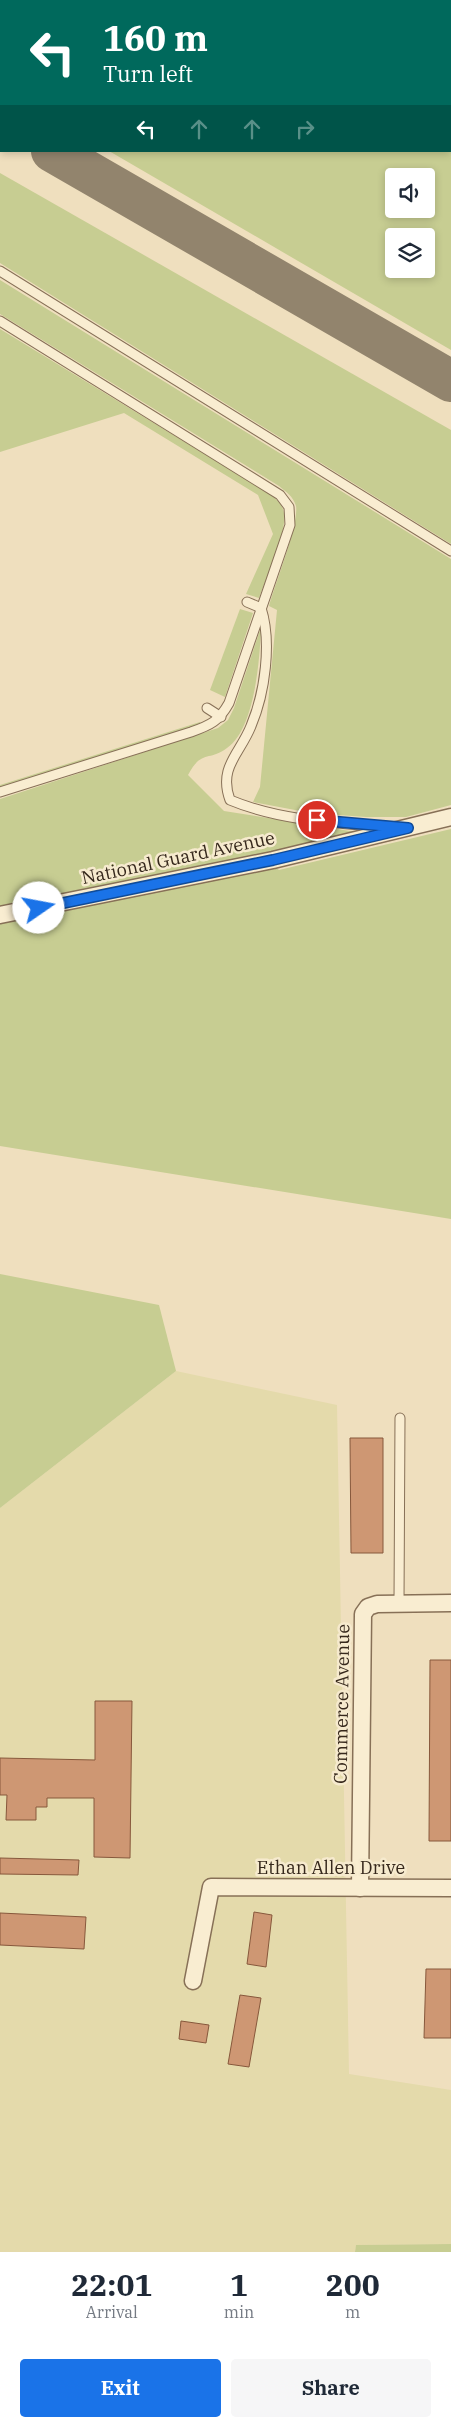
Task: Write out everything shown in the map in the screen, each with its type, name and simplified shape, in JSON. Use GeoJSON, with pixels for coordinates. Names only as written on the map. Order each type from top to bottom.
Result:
{"type":"FeatureCollection","features":[{"type":"Feature","properties":{"kind":"street","name":"National Guard Avenue"},"geometry":{"type":"LineString","coordinates":[[0,916],[273,860],[451,817]]}},
{"type":"Feature","properties":{"kind":"street","name":"Commerce Avenue"},"geometry":{"type":"LineString","coordinates":[[360,1888],[362,1618],[365,1610],[372,1605],[451,1603]]}},
{"type":"Feature","properties":{"kind":"street","name":"Ethan Allen Drive"},"geometry":{"type":"LineString","coordinates":[[193,1982],[211,1887],[451,1888]]}},
{"type":"Feature","properties":{"kind":"lane"},"geometry":{"type":"LineString","coordinates":[[0,271],[451,551]]}},
{"type":"Feature","properties":{"kind":"lane"},"geometry":{"type":"LineString","coordinates":[[0,321],[280,495],[289,507],[290,525],[229,703],[221,717],[208,726],[191,732],[0,792]]}},
{"type":"Feature","properties":{"kind":"lane"},"geometry":{"type":"LineString","coordinates":[[246,602],[261,608]]}},
{"type":"Feature","properties":{"kind":"lane"},"geometry":{"type":"LineString","coordinates":[[261,608],[266,624],[267,648],[263,676],[251,727],[226,774],[225,788],[230,800],[249,808],[297,818],[408,828]]}},
{"type":"Feature","properties":{"kind":"lane"},"geometry":{"type":"LineString","coordinates":[[208,708],[221,717]]}},
{"type":"Feature","properties":{"kind":"lane"},"geometry":{"type":"LineString","coordinates":[[399,1603],[400,1418]]}},
{"type":"Feature","properties":{"kind":"shaded area"},"geometry":{"type":"Polygon","coordinates":[[[176,1371],[337,1405],[349,2074],[451,2090],[451,2244],[356,2245],[355,2252],[0,2252],[0,1508],[176,1371]]]}},
{"type":"Feature","properties":{"kind":"green space"},"geometry":{"type":"Polygon","coordinates":[[[111,152],[451,152],[451,350],[111,152]]]}},
{"type":"Feature","properties":{"kind":"green space"},"geometry":{"type":"Polygon","coordinates":[[[0,173],[451,430],[451,544],[0,263],[0,173]]]}},
{"type":"Feature","properties":{"kind":"green space"},"geometry":{"type":"Polygon","coordinates":[[[0,280],[451,559],[451,805],[406,817],[366,817],[311,813],[253,802],[260,787],[277,610],[269,606],[294,526],[296,515],[295,503],[289,494],[279,486],[0,314],[0,280]]]}},
{"type":"Feature","properties":{"kind":"green space"},"geometry":{"type":"Polygon","coordinates":[[[0,329],[257,486],[279,502],[283,509],[283,529],[276,554],[259,598],[246,594],[273,534],[258,495],[124,413],[0,452],[0,329]]]}},
{"type":"Feature","properties":{"kind":"green space"},"geometry":{"type":"Polygon","coordinates":[[[240,609],[253,613],[225,697],[210,690],[240,609]]]}},
{"type":"Feature","properties":{"kind":"green space"},"geometry":{"type":"Polygon","coordinates":[[[261,627],[254,692],[244,725],[236,739],[227,748],[201,759],[188,775],[224,811],[356,832],[259,855],[279,870],[451,829],[451,1219],[0,1146],[0,799],[218,728],[228,720],[234,708],[261,627]]]}},
{"type":"Feature","properties":{"kind":"green space"},"geometry":{"type":"Polygon","coordinates":[[[200,722],[201,725],[0,788],[0,785],[200,722]]]}},
{"type":"Feature","properties":{"kind":"green space"},"geometry":{"type":"Polygon","coordinates":[[[0,1274],[159,1305],[176,1371],[0,1508],[0,1274]]]}},
{"type":"Feature","properties":{"kind":"green space"},"geometry":{"type":"Polygon","coordinates":[[[451,2244],[451,2252],[355,2252],[356,2245],[451,2244]]]}},
{"type":"Feature","properties":{"kind":"building"},"geometry":{"type":"Polygon","coordinates":[[[350,1438],[383,1438],[383,1553],[351,1553],[350,1438]]]}},
{"type":"Feature","properties":{"kind":"building"},"geometry":{"type":"Polygon","coordinates":[[[430,1660],[451,1660],[451,1841],[429,1841],[430,1660]]]}},
{"type":"Feature","properties":{"kind":"building"},"geometry":{"type":"Polygon","coordinates":[[[95,1701],[132,1701],[130,1858],[94,1857],[94,1798],[47,1798],[47,1807],[36,1807],[36,1820],[6,1820],[7,1795],[0,1795],[0,1758],[95,1760],[95,1701]]]}},
{"type":"Feature","properties":{"kind":"building"},"geometry":{"type":"Polygon","coordinates":[[[0,1858],[79,1860],[78,1875],[0,1874],[0,1858]]]}},
{"type":"Feature","properties":{"kind":"building"},"geometry":{"type":"Polygon","coordinates":[[[254,1912],[272,1915],[266,1967],[247,1964],[254,1912]]]}},
{"type":"Feature","properties":{"kind":"building"},"geometry":{"type":"Polygon","coordinates":[[[0,1913],[86,1917],[84,1949],[0,1945],[0,1913]]]}},
{"type":"Feature","properties":{"kind":"building"},"geometry":{"type":"Polygon","coordinates":[[[426,1969],[451,1969],[451,2038],[424,2038],[426,1969]]]}},
{"type":"Feature","properties":{"kind":"building"},"geometry":{"type":"Polygon","coordinates":[[[240,1995],[261,1998],[249,2067],[228,2064],[240,1995]]]}},
{"type":"Feature","properties":{"kind":"building"},"geometry":{"type":"Polygon","coordinates":[[[181,2021],[209,2025],[206,2043],[179,2039],[181,2021]]]}},
{"type":"Feature","properties":{"kind":"taxiway"},"geometry":{"type":"LineString","coordinates":[[54,152],[451,381]]}},
{"type":"Feature","properties":{"kind":"route"},"geometry":{"type":"LineString","coordinates":[[39,908],[273,860],[408,828],[317,820]]}}]}
